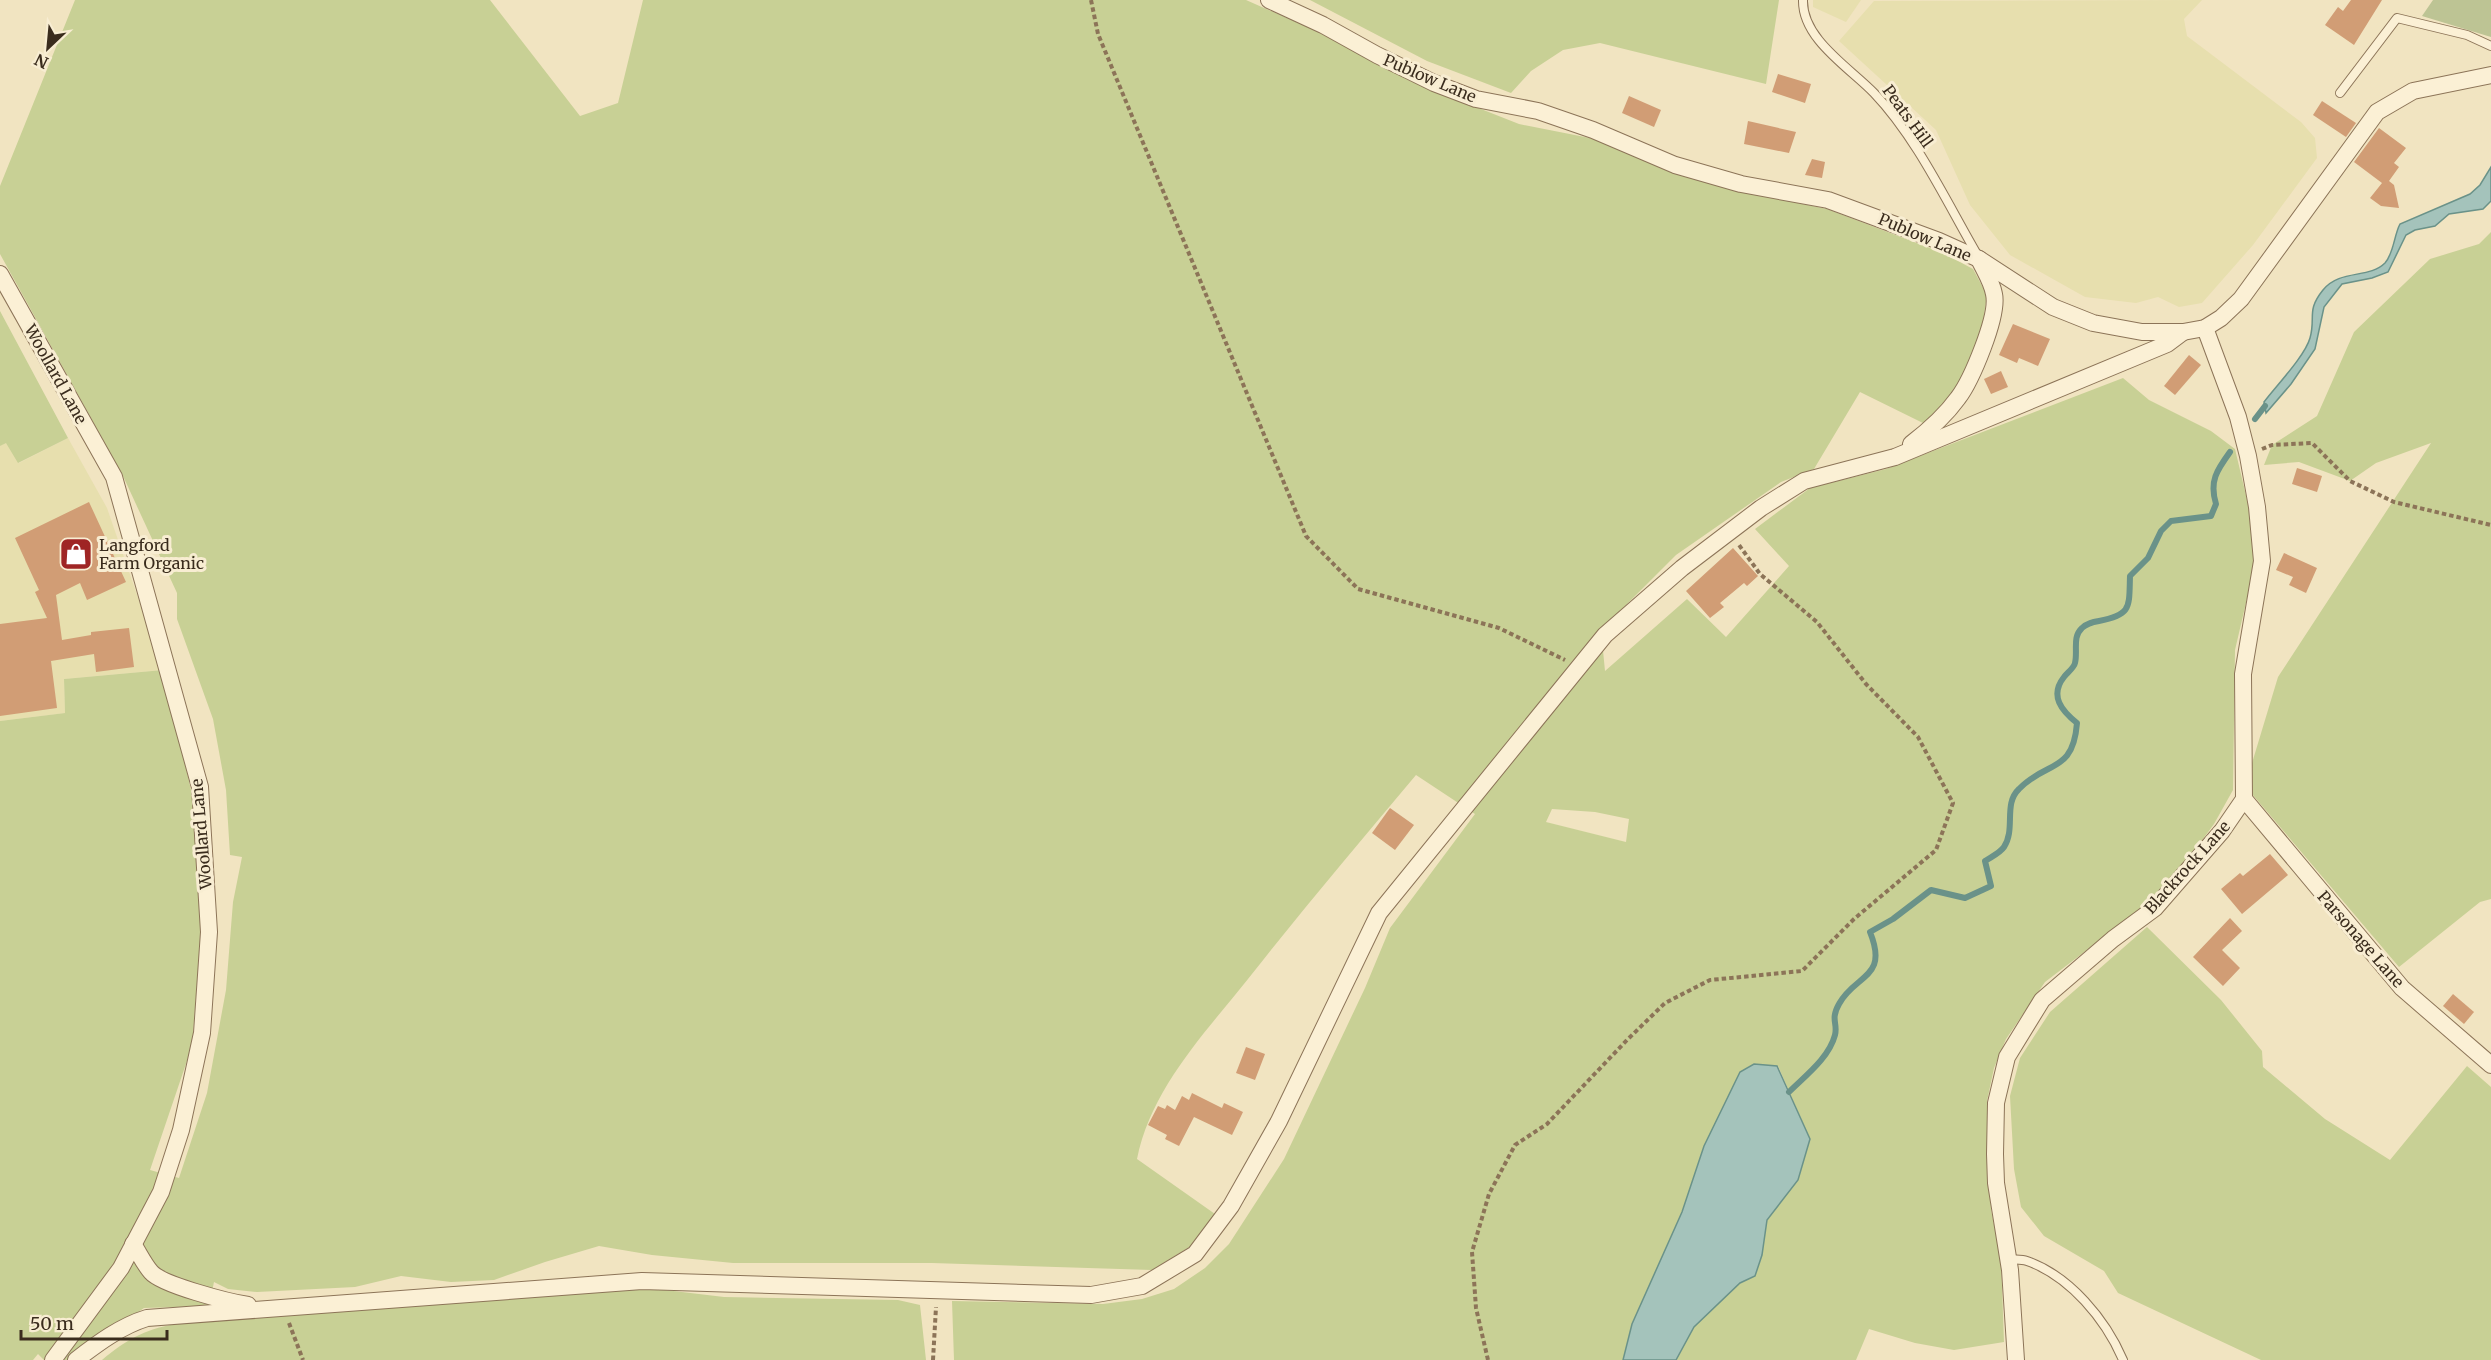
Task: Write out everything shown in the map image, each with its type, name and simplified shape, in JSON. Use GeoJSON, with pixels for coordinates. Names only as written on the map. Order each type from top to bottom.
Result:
{"type":"FeatureCollection","features":[{"type":"Feature","properties":{"kind":"street","name":"Publow Lane"},"geometry":{"type":"LineString","coordinates":[[1269,0],[1323,25],[1377,56],[1476,99],[1538,111],[1593,130],[1675,165],[1730,181],[1828,200],[1939,241],[1979,260],[2053,307],[2093,323],[2142,332],[2183,332],[2205,328],[2221,318],[2241,299],[2377,112],[2413,92],[2491,75]]}},
{"type":"Feature","properties":{"kind":"street"},"geometry":{"type":"LineString","coordinates":[[1894,457],[1930,429],[1959,398],[1977,362],[1990,326],[1995,295],[1979,260]]}},
{"type":"Feature","properties":{"kind":"street","name":"Woollard Lane"},"geometry":{"type":"LineString","coordinates":[[0,274],[114,477],[200,787],[209,932],[202,1034],[181,1130],[160,1192],[121,1268],[52,1360]]}},
{"type":"Feature","properties":{"kind":"street"},"geometry":{"type":"LineString","coordinates":[[2205,328],[2238,417],[2248,456],[2257,507],[2262,561],[2243,675],[2244,800]]}},
{"type":"Feature","properties":{"kind":"street"},"geometry":{"type":"LineString","coordinates":[[76,1360],[133,1322],[147,1318],[642,1281],[1091,1295],[1142,1286],[1195,1254],[1231,1206],[1279,1122],[1379,914],[1605,635],[1682,568],[1761,508],[1804,481],[1894,457],[2167,344],[2183,332]]}},
{"type":"Feature","properties":{"kind":"street","name":"Parsonage Lane"},"geometry":{"type":"LineString","coordinates":[[2244,800],[2402,988],[2491,1065]]}},
{"type":"Feature","properties":{"kind":"street","name":"Blackrock Lane"},"geometry":{"type":"LineString","coordinates":[[2016,1360],[2008,1259],[1996,1183],[1995,1154],[1996,1102],[2007,1057],[2042,1000],[2113,939],[2155,908],[2222,831],[2244,800]]}},
{"type":"Feature","properties":{"kind":"street"},"geometry":{"type":"LineString","coordinates":[[133,1244],[152,1274],[191,1291],[230,1303],[281,1309]]}},
{"type":"Feature","properties":{"kind":"lane"},"geometry":{"type":"LineString","coordinates":[[1803,3],[1814,0]]}},
{"type":"Feature","properties":{"kind":"lane","name":"Peats Hill"},"geometry":{"type":"LineString","coordinates":[[1803,3],[1814,32],[1838,62],[1874,93],[1908,136],[1979,260]]}},
{"type":"Feature","properties":{"kind":"lane"},"geometry":{"type":"LineString","coordinates":[[2340,93],[2397,18],[2467,35],[2491,46]]}},
{"type":"Feature","properties":{"kind":"lane"},"geometry":{"type":"LineString","coordinates":[[2008,1259],[2025,1260],[2042,1268],[2085,1302],[2116,1343],[2123,1360]]}},
{"type":"Feature","properties":{"kind":"path"},"geometry":{"type":"LineString","coordinates":[[1091,0],[1098,34],[1306,536],[1358,589],[1499,628],[1579,667]]}},
{"type":"Feature","properties":{"kind":"path"},"geometry":{"type":"LineString","coordinates":[[2272,445],[2312,443],[2350,481],[2394,502],[2491,525]]}},
{"type":"Feature","properties":{"kind":"path"},"geometry":{"type":"LineString","coordinates":[[1488,1360],[1476,1308],[1472,1252],[1489,1194],[1515,1145],[1548,1124],[1665,1003],[1710,980],[1802,971],[1854,919],[1936,850],[1953,803],[1918,737],[1866,684],[1817,622],[1760,574],[1730,532]]}},
{"type":"Feature","properties":{"kind":"path"},"geometry":{"type":"LineString","coordinates":[[933,1360],[933,1323],[938,1290]]}},
{"type":"Feature","properties":{"kind":"path"},"geometry":{"type":"LineString","coordinates":[[281,1309],[303,1360]]}},
{"type":"Feature","properties":{"kind":"shaded area"},"geometry":{"type":"Polygon","coordinates":[[[1813,0],[1861,0],[1846,22],[1813,7],[1813,0]]]}},
{"type":"Feature","properties":{"kind":"shaded area"},"geometry":{"type":"Polygon","coordinates":[[[2202,0],[2184,19],[2187,36],[2301,122],[2315,138],[2317,158],[2253,245],[2202,303],[2179,307],[2158,297],[2136,303],[2085,297],[2010,255],[1970,205],[1936,130],[1839,41],[1874,1],[2202,0]]]}},
{"type":"Feature","properties":{"kind":"shaded area"},"geometry":{"type":"Polygon","coordinates":[[[68,438],[107,508],[163,670],[64,679],[65,713],[0,721],[0,446],[6,442],[19,463],[68,438]]]}},
{"type":"Feature","properties":{"kind":"green space"},"geometry":{"type":"Polygon","coordinates":[[[75,0],[490,0],[580,116],[618,103],[643,0],[1246,0],[1312,29],[1410,81],[1519,124],[1595,139],[1687,176],[1733,190],[1827,209],[1943,253],[1973,269],[1987,295],[1981,336],[1955,393],[1925,424],[1860,392],[1814,469],[1781,482],[1676,555],[1601,630],[1605,671],[1687,599],[1726,637],[1789,566],[1755,529],[1810,488],[1886,469],[2123,378],[2149,400],[2211,431],[2235,449],[2254,529],[2255,564],[2235,650],[2233,790],[2214,824],[2189,858],[2147,904],[2045,982],[2006,1039],[1994,1068],[1987,1101],[1991,1210],[2001,1258],[2004,1342],[1954,1350],[1915,1343],[1869,1329],[1856,1360],[1676,1360],[1694,1327],[1740,1283],[1755,1276],[1762,1255],[1767,1220],[1798,1180],[1810,1139],[1778,1066],[1704,1146],[1682,1212],[1632,1324],[1623,1360],[954,1360],[952,1301],[1103,1304],[1142,1299],[1174,1289],[1205,1268],[1229,1244],[1284,1159],[1365,988],[1390,928],[1475,814],[1416,775],[1197,1042],[1181,1063],[1154,1109],[1137,1159],[1215,1214],[1191,1246],[1152,1270],[932,1263],[733,1263],[652,1255],[599,1246],[494,1280],[451,1282],[401,1276],[355,1287],[257,1292],[228,1289],[214,1282],[209,1306],[144,1308],[67,1360],[44,1360],[38,1354],[33,1360],[0,1360],[0,721],[65,713],[64,679],[163,670],[192,794],[201,933],[192,1046],[150,1170],[179,1178],[207,1093],[226,990],[233,902],[242,857],[230,855],[226,790],[213,719],[177,619],[177,593],[123,476],[0,254],[0,186],[75,0]],[[1552,809],[1546,822],[1626,842],[1629,819],[1595,812],[1552,809]]]}},
{"type":"Feature","properties":{"kind":"green space"},"geometry":{"type":"Polygon","coordinates":[[[1310,0],[1779,0],[1766,84],[1600,43],[1563,50],[1531,71],[1511,93],[1427,61],[1310,0]]]}},
{"type":"Feature","properties":{"kind":"green space"},"geometry":{"type":"Polygon","coordinates":[[[2433,0],[2491,0],[2491,37],[2422,16],[2433,0]]]}},
{"type":"Feature","properties":{"kind":"green space"},"geometry":{"type":"Polygon","coordinates":[[[2491,232],[2491,899],[2480,902],[2399,967],[2252,794],[2249,773],[2278,677],[2431,443],[2376,463],[2350,481],[2299,462],[2264,465],[2272,445],[2317,416],[2354,332],[2430,259],[2479,244],[2491,232]]]}},
{"type":"Feature","properties":{"kind":"green space"},"geometry":{"type":"Polygon","coordinates":[[[0,311],[68,438],[18,463],[6,443],[0,446],[0,311]]]}},
{"type":"Feature","properties":{"kind":"green space"},"geometry":{"type":"Polygon","coordinates":[[[2147,927],[2221,1000],[2262,1051],[2263,1067],[2325,1119],[2390,1160],[2467,1066],[2491,1087],[2491,1360],[2261,1360],[2118,1293],[2104,1271],[2044,1236],[2021,1207],[2014,1169],[2010,1096],[2020,1058],[2050,1012],[2147,927]]]}},
{"type":"Feature","properties":{"kind":"green space"},"geometry":{"type":"Polygon","coordinates":[[[640,1287],[724,1297],[898,1300],[920,1305],[926,1360],[102,1360],[136,1337],[153,1329],[175,1324],[640,1287]]]}},
{"type":"Feature","properties":{"kind":"water"},"geometry":{"type":"Polygon","coordinates":[[[2491,167],[2491,201],[2483,209],[2449,214],[2435,226],[2415,230],[2406,235],[2388,272],[2342,284],[2324,307],[2315,349],[2291,384],[2266,413],[2264,402],[2307,345],[2312,331],[2313,309],[2323,290],[2338,279],[2371,271],[2385,263],[2400,224],[2470,194],[2480,185],[2491,167]]]}},
{"type":"Feature","properties":{"kind":"water"},"geometry":{"type":"Polygon","coordinates":[[[1754,1064],[1777,1066],[1810,1139],[1798,1180],[1767,1220],[1762,1255],[1755,1276],[1740,1283],[1694,1327],[1676,1360],[1623,1360],[1632,1324],[1682,1212],[1704,1146],[1740,1072],[1754,1064]]]}},
{"type":"Feature","properties":{"kind":"building"},"geometry":{"type":"Polygon","coordinates":[[[2351,0],[2382,0],[2354,45],[2325,25],[2338,7],[2343,11],[2351,0]]]}},
{"type":"Feature","properties":{"kind":"building"},"geometry":{"type":"Polygon","coordinates":[[[1778,74],[1811,84],[1805,103],[1772,92],[1778,74]]]}},
{"type":"Feature","properties":{"kind":"building"},"geometry":{"type":"Polygon","coordinates":[[[1629,96],[1661,110],[1654,127],[1622,113],[1629,96]]]}},
{"type":"Feature","properties":{"kind":"building"},"geometry":{"type":"Polygon","coordinates":[[[2322,101],[2356,123],[2346,137],[2313,115],[2322,101]]]}},
{"type":"Feature","properties":{"kind":"building"},"geometry":{"type":"Polygon","coordinates":[[[1748,121],[1796,132],[1789,153],[1744,144],[1748,121]]]}},
{"type":"Feature","properties":{"kind":"building"},"geometry":{"type":"Polygon","coordinates":[[[2379,128],[2406,148],[2394,163],[2399,167],[2389,181],[2394,185],[2399,208],[2381,206],[2370,198],[2382,183],[2354,162],[2379,128]]]}},
{"type":"Feature","properties":{"kind":"building"},"geometry":{"type":"Polygon","coordinates":[[[1812,159],[1825,162],[1822,178],[1805,175],[1812,159]]]}},
{"type":"Feature","properties":{"kind":"building"},"geometry":{"type":"Polygon","coordinates":[[[2013,324],[2050,339],[2038,366],[2019,358],[2017,363],[1999,355],[2013,324]]]}},
{"type":"Feature","properties":{"kind":"building"},"geometry":{"type":"Polygon","coordinates":[[[2189,355],[2201,365],[2175,395],[2164,386],[2189,355]]]}},
{"type":"Feature","properties":{"kind":"building"},"geometry":{"type":"Polygon","coordinates":[[[2001,371],[2008,387],[1991,394],[1984,379],[2001,371]]]}},
{"type":"Feature","properties":{"kind":"building"},"geometry":{"type":"Polygon","coordinates":[[[2297,468],[2322,476],[2317,492],[2292,484],[2297,468]]]}},
{"type":"Feature","properties":{"kind":"building"},"geometry":{"type":"Polygon","coordinates":[[[89,502],[126,582],[87,600],[80,583],[56,595],[62,640],[91,635],[91,632],[129,628],[134,667],[96,672],[94,654],[51,661],[57,708],[0,716],[0,624],[47,618],[35,592],[39,590],[15,538],[89,502]]]}},
{"type":"Feature","properties":{"kind":"building"},"geometry":{"type":"Polygon","coordinates":[[[1733,548],[1758,576],[1747,586],[1744,583],[1720,603],[1724,607],[1710,618],[1686,591],[1733,548]]]}},
{"type":"Feature","properties":{"kind":"building"},"geometry":{"type":"Polygon","coordinates":[[[2284,553],[2317,568],[2306,593],[2289,585],[2293,577],[2276,570],[2284,553]]]}},
{"type":"Feature","properties":{"kind":"building"},"geometry":{"type":"Polygon","coordinates":[[[1390,808],[1414,825],[1395,850],[1372,833],[1390,808]]]}},
{"type":"Feature","properties":{"kind":"building"},"geometry":{"type":"Polygon","coordinates":[[[2270,854],[2288,875],[2242,914],[2221,889],[2240,873],[2243,876],[2270,854]]]}},
{"type":"Feature","properties":{"kind":"building"},"geometry":{"type":"Polygon","coordinates":[[[2230,918],[2242,931],[2222,950],[2240,968],[2223,986],[2193,957],[2230,918]]]}},
{"type":"Feature","properties":{"kind":"building"},"geometry":{"type":"Polygon","coordinates":[[[2453,994],[2474,1012],[2464,1024],[2443,1006],[2453,994]]]}},
{"type":"Feature","properties":{"kind":"building"},"geometry":{"type":"Polygon","coordinates":[[[1246,1047],[1265,1054],[1255,1080],[1236,1073],[1246,1047]]]}},
{"type":"Feature","properties":{"kind":"building"},"geometry":{"type":"Polygon","coordinates":[[[1192,1093],[1222,1108],[1224,1103],[1243,1112],[1232,1135],[1194,1117],[1179,1146],[1165,1139],[1167,1135],[1148,1125],[1158,1106],[1165,1109],[1167,1105],[1175,1110],[1182,1096],[1189,1100],[1192,1093]]]}},
{"type":"Feature","properties":{"kind":"waterway"},"geometry":{"type":"LineString","coordinates":[[2255,419],[2265,406]]}},
{"type":"Feature","properties":{"kind":"waterway"},"geometry":{"type":"LineString","coordinates":[[1789,1092],[1828,1051],[1836,1031],[1835,1014],[1839,1004],[1873,968],[1875,947],[1870,932],[1893,919],[1931,890],[1965,898],[1991,886],[1985,861],[2004,847],[2009,832],[2010,809],[2014,795],[2029,780],[2064,759],[2075,739],[2077,723],[2059,703],[2058,691],[2064,677],[2074,665],[2079,632],[2092,622],[2110,619],[2123,612],[2128,602],[2130,576],[2148,558],[2161,531],[2171,521],[2211,516],[2216,504],[2213,489],[2215,476],[2230,452]]}},
{"type":"Feature","properties":{"kind":"place","name":"Langford Farm Organic"},"geometry":{"type":"Point","coordinates":[76,554]}}]}
